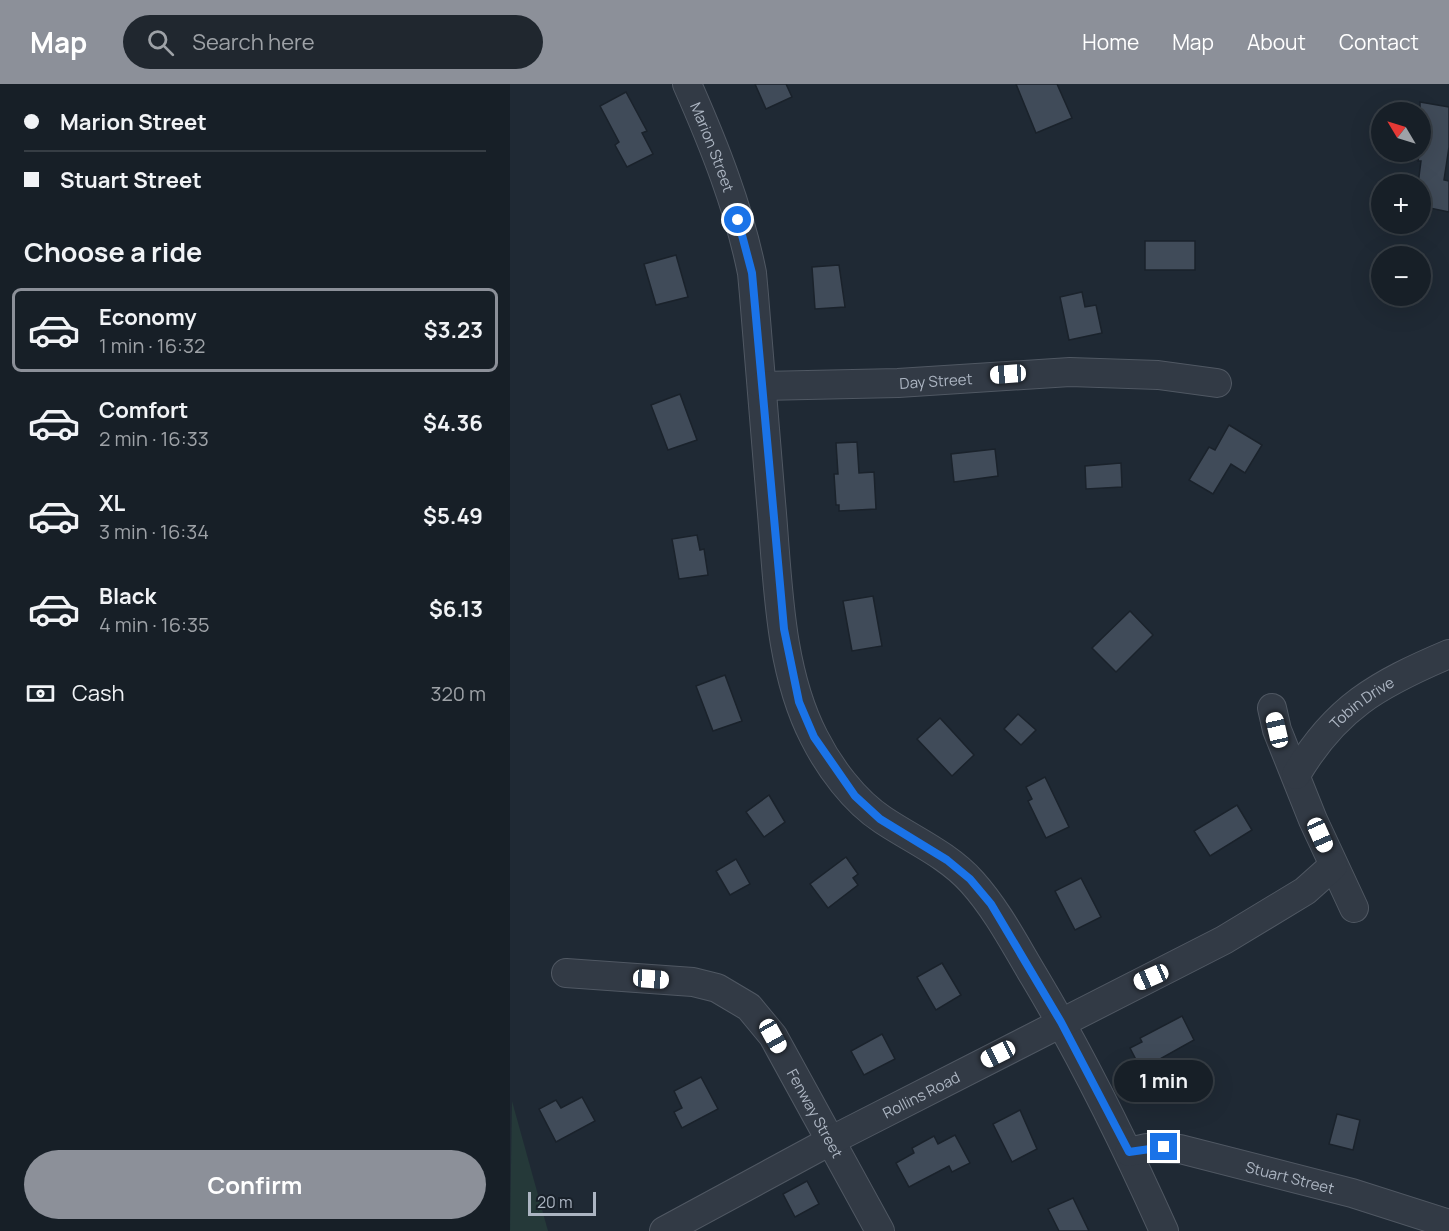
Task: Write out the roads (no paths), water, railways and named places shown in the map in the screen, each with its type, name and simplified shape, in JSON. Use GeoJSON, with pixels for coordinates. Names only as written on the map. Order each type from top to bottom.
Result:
{"type":"FeatureCollection","features":[{"type":"Feature","properties":{"kind":"street","name":"Marion Street"},"geometry":{"type":"LineString","coordinates":[[687,84],[714,144],[744,239],[752,273],[784,629],[799,702],[814,737],[855,796],[880,819],[947,860],[970,879],[991,904],[1061,1022],[1129,1152],[1164,1231]]}},
{"type":"Feature","properties":{"kind":"street","name":"Day Street"},"geometry":{"type":"LineString","coordinates":[[762,386],[898,383],[1070,372],[1158,375],[1216,383]]}},
{"type":"Feature","properties":{"kind":"street","name":"Tobin Drive"},"geometry":{"type":"LineString","coordinates":[[1296,776],[1319,738],[1363,698],[1391,680],[1449,654]]}},
{"type":"Feature","properties":{"kind":"street"},"geometry":{"type":"LineString","coordinates":[[1272,708],[1277,730],[1333,866],[1354,908]]}},
{"type":"Feature","properties":{"kind":"street","name":"Rollins Road"},"geometry":{"type":"LineString","coordinates":[[664,1231],[832,1140],[1224,940],[1305,891],[1333,866]]}},
{"type":"Feature","properties":{"kind":"street","name":"Fenway Street"},"geometry":{"type":"LineString","coordinates":[[566,973],[693,982],[717,988],[735,997],[766,1025],[832,1140],[880,1231]]}},
{"type":"Feature","properties":{"kind":"street","name":"Stuart Street"},"geometry":{"type":"LineString","coordinates":[[1129,1152],[1147,1148],[1180,1149],[1352,1193],[1449,1224]]}}]}
